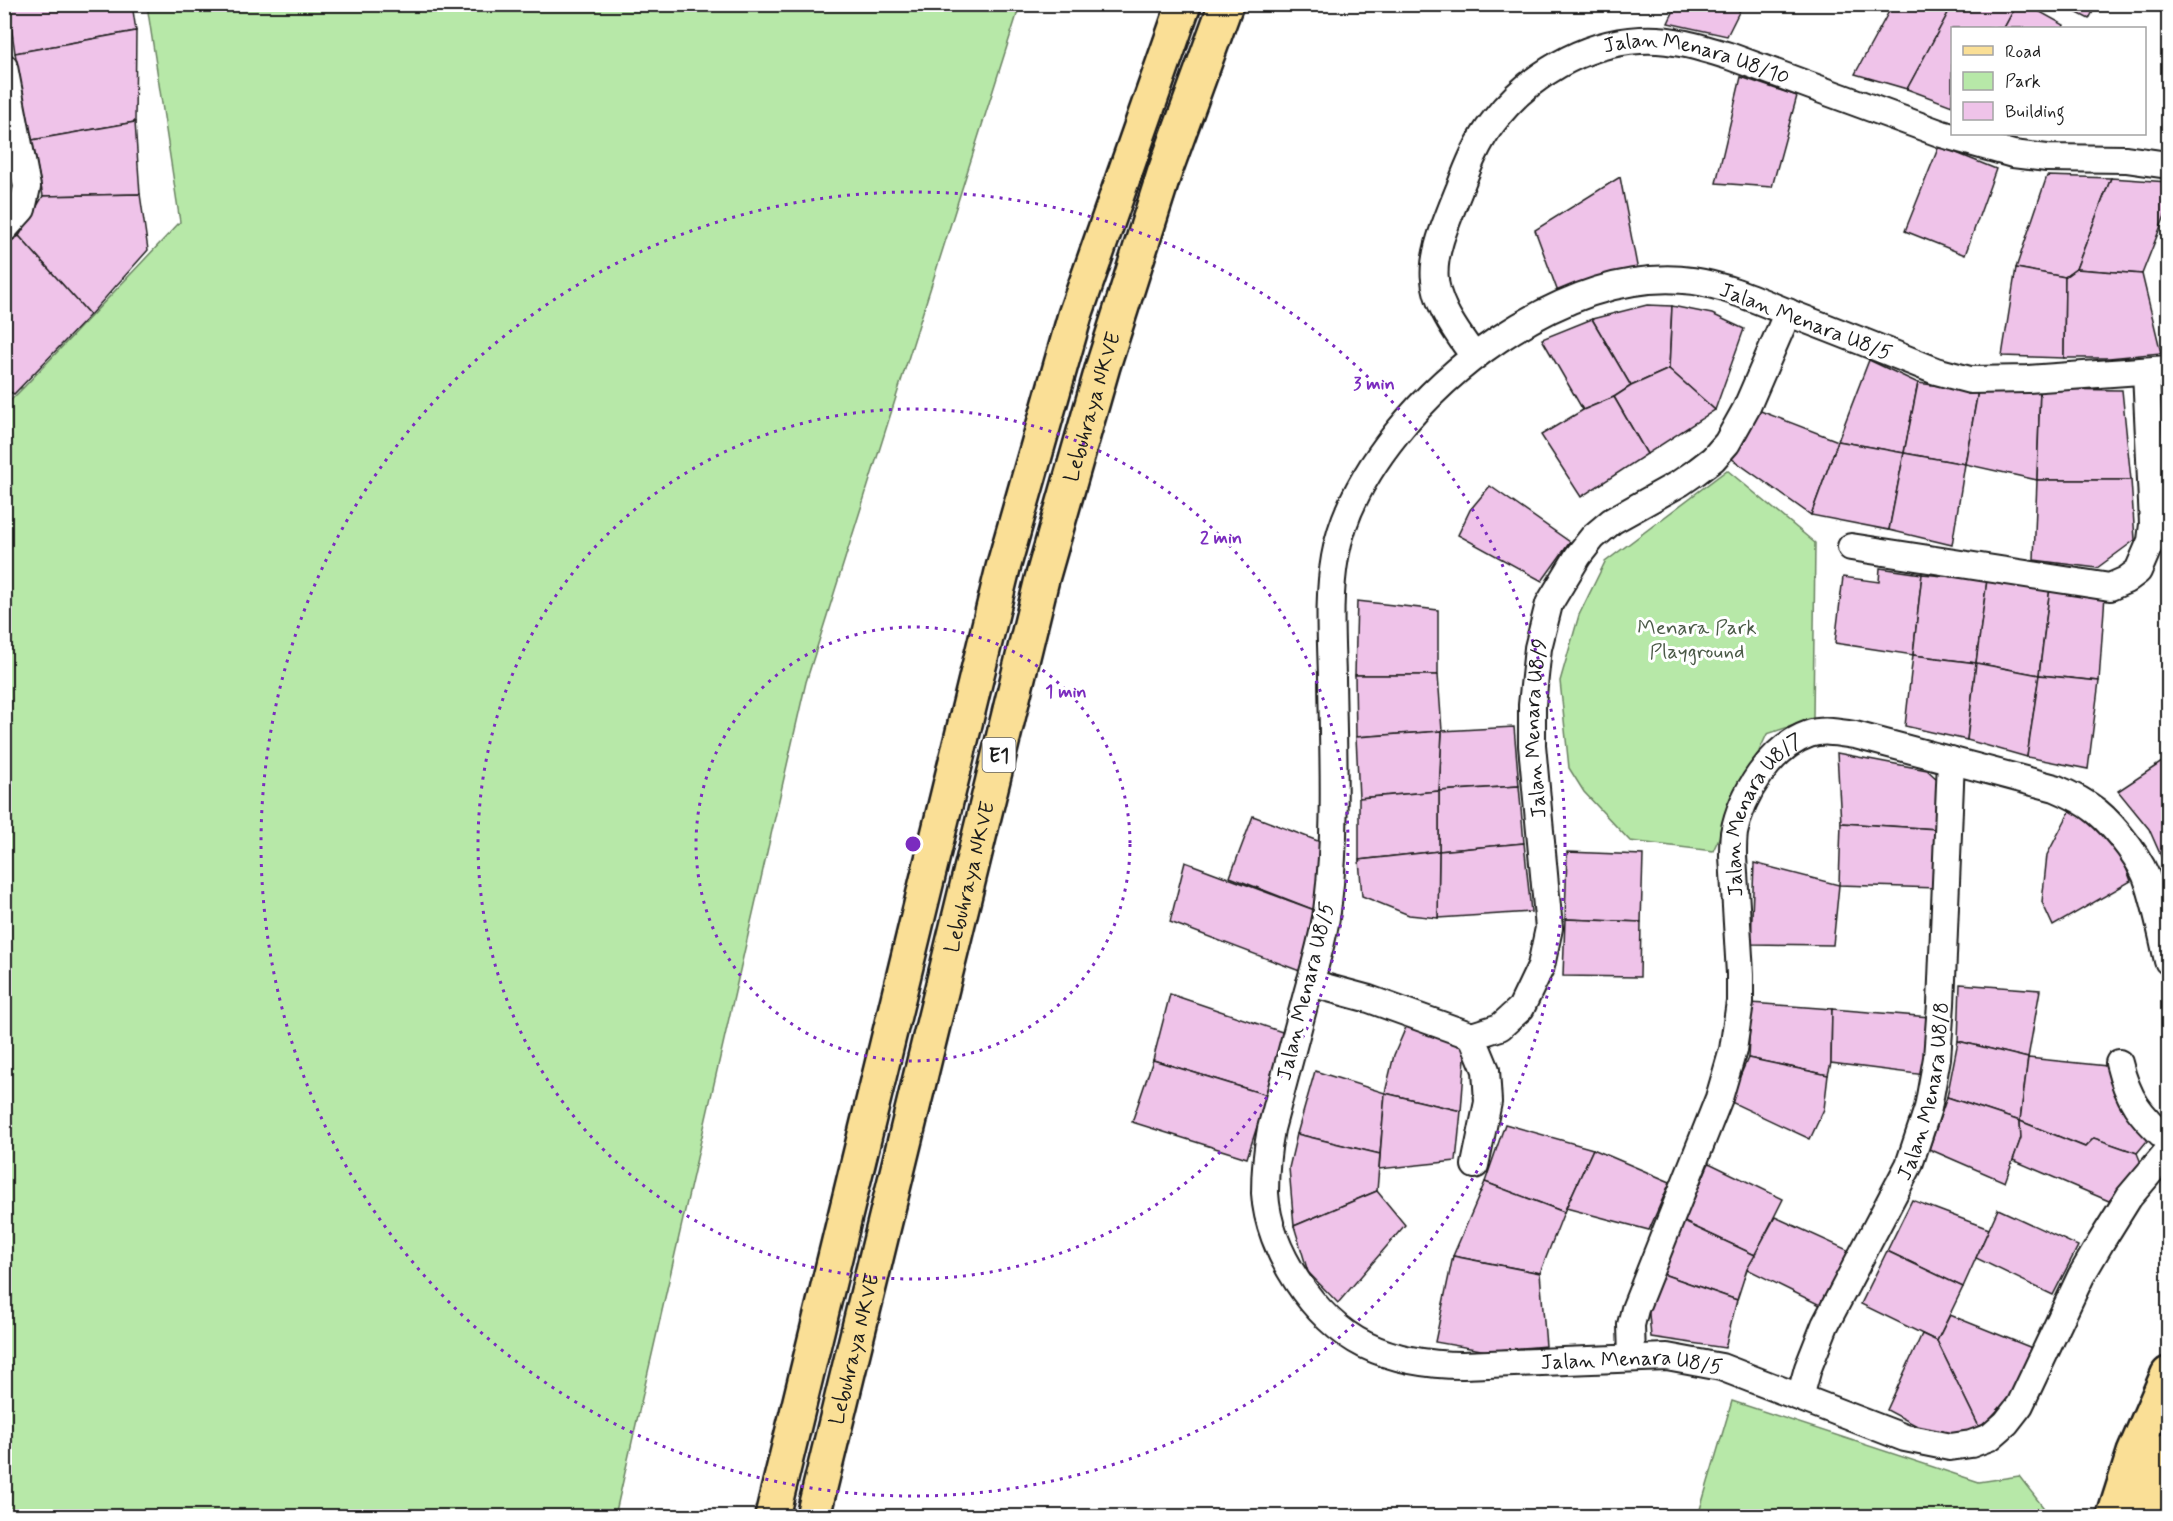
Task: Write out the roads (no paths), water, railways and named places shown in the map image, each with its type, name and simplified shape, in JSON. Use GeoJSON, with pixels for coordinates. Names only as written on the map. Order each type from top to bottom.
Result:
{"type":"FeatureCollection","features":[{"type":"Feature","properties":{"kind":"main road","name":"Lebuhraya NKVE"},"geometry":{"type":"LineString","coordinates":[[772,1516],[1003,568],[1075,315],[1184,4]]}},
{"type":"Feature","properties":{"kind":"main road","name":"Lebuhraya NKVE"},"geometry":{"type":"LineString","coordinates":[[813,1516],[1042,579],[1103,366],[1164,174],[1226,4]]}},
{"type":"Feature","properties":{"kind":"main road"},"geometry":{"type":"LineString","coordinates":[[2114,1516],[2134,1454],[2169,1374]]}},
{"type":"Feature","properties":{"kind":"main road"},"geometry":{"type":"LineString","coordinates":[[2144,1516],[2169,1450]]}},
{"type":"Feature","properties":{"kind":"street","name":"Jalan Menara U8/10"},"geometry":{"type":"LineString","coordinates":[[1474,356],[1452,327],[1442,307],[1435,288],[1433,272],[1445,223],[1468,167],[1492,123],[1534,80],[1585,52],[1616,43],[1641,40],[1674,42],[1699,47],[1942,134],[2013,154],[2047,158],[2126,159],[2169,165]]}},
{"type":"Feature","properties":{"kind":"street"},"geometry":{"type":"LineString","coordinates":[[4,67],[27,187],[22,209],[4,228]]}},
{"type":"Feature","properties":{"kind":"street","name":"Jalan Menara U8/5"},"geometry":{"type":"LineString","coordinates":[[2157,370],[2028,379],[1970,380],[1936,371],[1716,286],[1693,281],[1643,280],[1613,286],[1558,306],[1509,333],[1474,356],[1429,397],[1386,445],[1358,490],[1335,557],[1331,600],[1335,837],[1328,908],[1271,1129],[1267,1152],[1265,1194],[1269,1219],[1286,1261],[1304,1291],[1320,1310],[1343,1331],[1363,1344],[1388,1355],[1436,1365],[1668,1357],[1721,1367],[1905,1438],[1950,1448],[1990,1437],[2006,1423],[2020,1405],[2082,1276],[2101,1242],[2129,1197],[2169,1150]]}},
{"type":"Feature","properties":{"kind":"street","name":"Jalan Menara U8/9"},"geometry":{"type":"LineString","coordinates":[[1472,1036],[1500,1027],[1521,1008],[1541,966],[1549,928],[1532,745],[1532,705],[1538,648],[1549,604],[1578,555],[1593,537],[1612,521],[1688,477],[1713,459],[1727,443],[1746,409],[1788,312]]}},
{"type":"Feature","properties":{"kind":"street"},"geometry":{"type":"LineString","coordinates":[[1851,547],[2110,588],[2126,580],[2138,571],[2146,556],[2153,524],[2157,370]]}},
{"type":"Feature","properties":{"kind":"street","name":"Jalan Menara U8/7"},"geometry":{"type":"LineString","coordinates":[[1632,1358],[1631,1325],[1635,1309],[1719,1098],[1733,1050],[1740,1002],[1734,834],[1749,792],[1775,757],[1792,743],[1810,734],[1830,731],[1855,735],[2055,788],[2078,797],[2113,824],[2138,859],[2149,882],[2169,961]]}},
{"type":"Feature","properties":{"kind":"street","name":"Jalan Menara U8/8"},"geometry":{"type":"LineString","coordinates":[[1800,1397],[1808,1368],[1825,1324],[1909,1165],[1928,1108],[1937,1058],[1941,1004],[1951,760]]}},
{"type":"Feature","properties":{"kind":"street"},"geometry":{"type":"LineString","coordinates":[[1310,983],[1369,999],[1472,1036],[1486,1070],[1488,1102],[1475,1165]]}},
{"type":"Feature","properties":{"kind":"street"},"geometry":{"type":"LineString","coordinates":[[2119,1063],[2125,1089],[2139,1111],[2169,1140]]}},
{"type":"Feature","properties":{"kind":"park label","name":"Menara Park Playground"},"geometry":{"type":"Point","coordinates":[1697,639]}}]}
